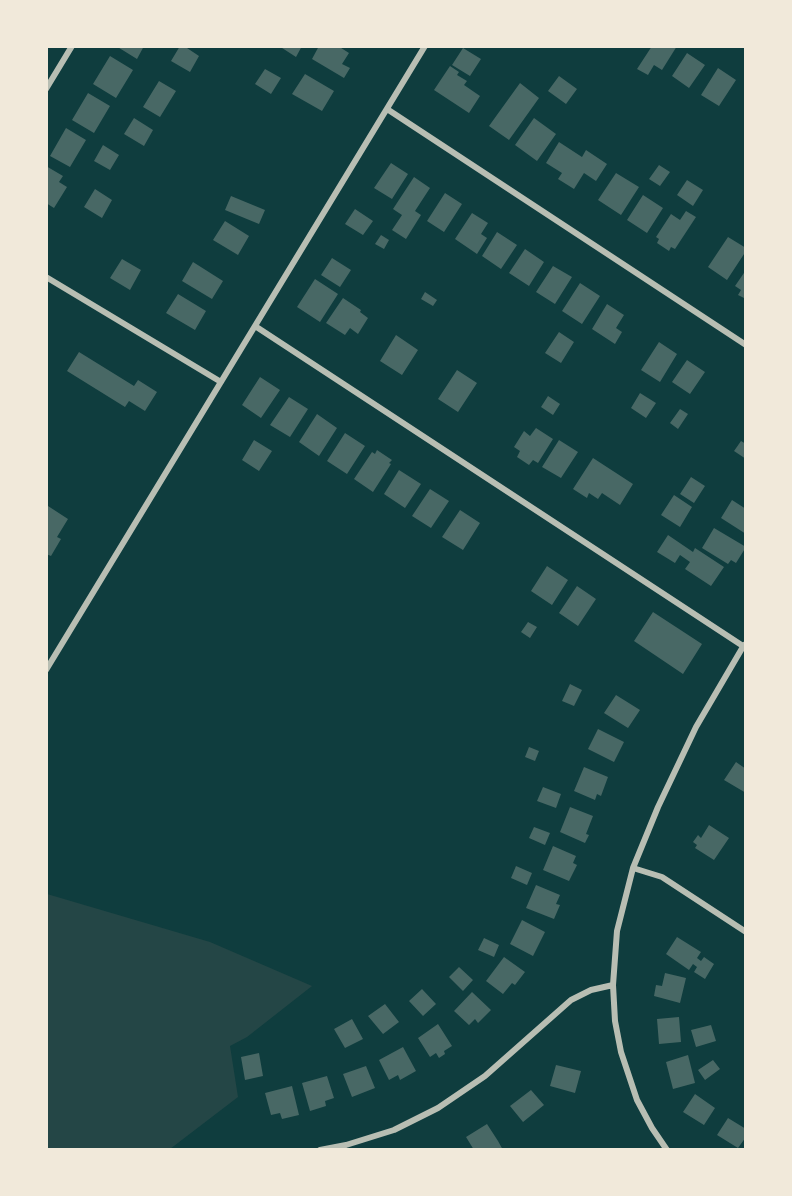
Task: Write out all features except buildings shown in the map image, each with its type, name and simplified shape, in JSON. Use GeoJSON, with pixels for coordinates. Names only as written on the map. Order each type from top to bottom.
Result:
{"type":"FeatureCollection","features":[{"type":"Feature","properties":{"kind":"street"},"geometry":{"type":"LineString","coordinates":[[46,89],[72,46]]}},
{"type":"Feature","properties":{"kind":"street"},"geometry":{"type":"LineString","coordinates":[[46,670],[425,46]]}},
{"type":"Feature","properties":{"kind":"street"},"geometry":{"type":"LineString","coordinates":[[387,109],[746,345]]}},
{"type":"Feature","properties":{"kind":"street"},"geometry":{"type":"LineString","coordinates":[[46,277],[221,382]]}},
{"type":"Feature","properties":{"kind":"street"},"geometry":{"type":"LineString","coordinates":[[255,326],[745,646],[684,748],[633,868],[617,931],[613,985],[618,1038],[628,1078],[647,1119],[667,1149]]}},
{"type":"Feature","properties":{"kind":"street"},"geometry":{"type":"LineString","coordinates":[[633,868],[662,877],[746,932]]}},
{"type":"Feature","properties":{"kind":"street"},"geometry":{"type":"LineString","coordinates":[[320,1149],[346,1145],[394,1130],[438,1108],[485,1076],[571,1000],[591,990],[613,985]]}},
{"type":"Feature","properties":{"kind":"shaded area"},"geometry":{"type":"Polygon","coordinates":[[[47,894],[210,942],[312,986],[247,1037],[230,1046],[238,1097],[170,1149],[47,1149],[47,894]]]}}]}
